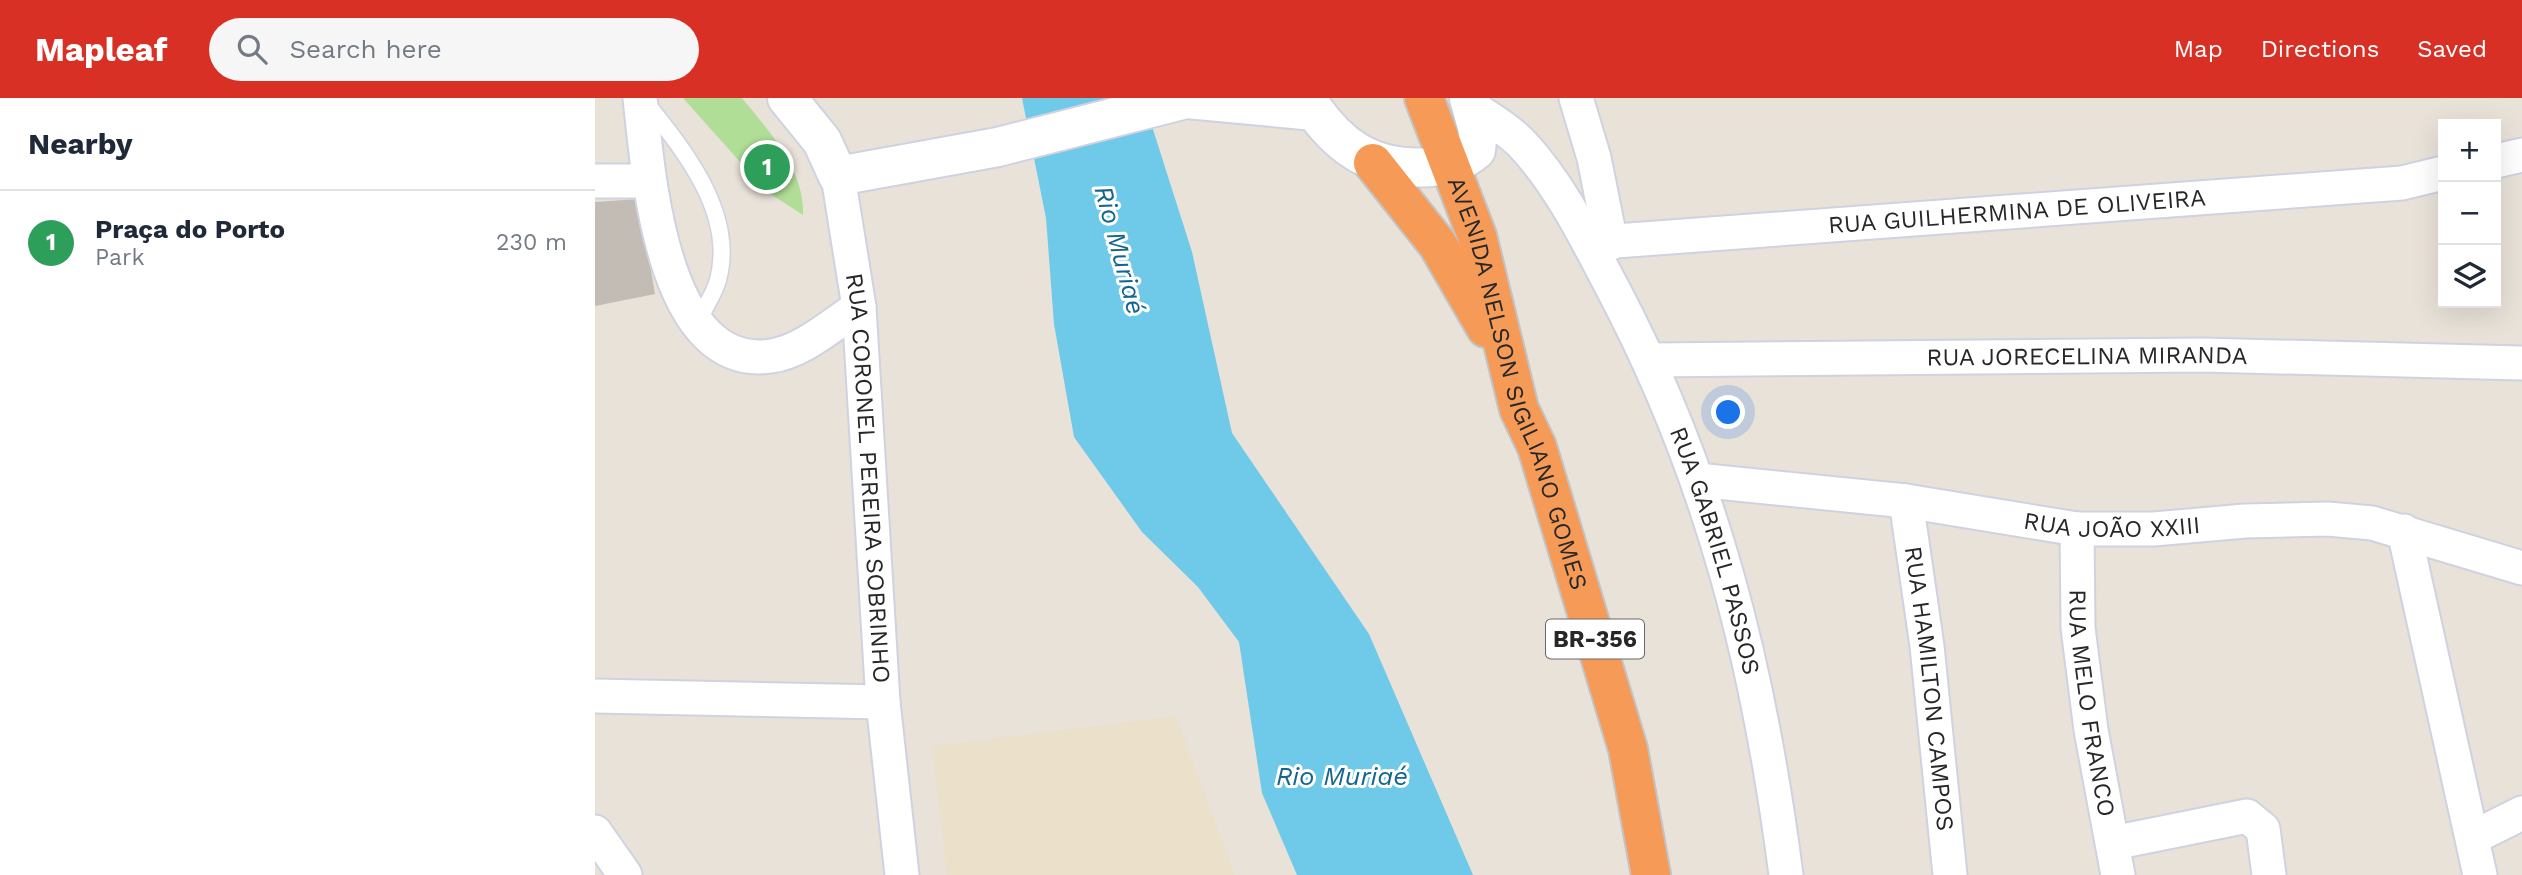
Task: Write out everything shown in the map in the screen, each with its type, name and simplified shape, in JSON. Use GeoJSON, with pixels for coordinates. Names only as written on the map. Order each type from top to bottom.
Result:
{"type":"FeatureCollection","features":[{"type":"Feature","properties":{"kind":"highway","name":"AVENIDA NELSON SIGILIANO GOMES"},"geometry":{"type":"LineString","coordinates":[[1424,98],[1466,156],[1477,236],[1519,409],[1537,447],[1627,749],[1651,875]]}},
{"type":"Feature","properties":{"kind":"highway"},"geometry":{"type":"LineString","coordinates":[[1466,156],[1494,211],[1511,271],[1524,331],[1537,447]]}},
{"type":"Feature","properties":{"kind":"highway"},"geometry":{"type":"LineString","coordinates":[[1373,163],[1438,245],[1466,289],[1490,336],[1519,409]]}},
{"type":"Feature","properties":{"kind":"street"},"geometry":{"type":"LineString","coordinates":[[641,98],[649,181],[677,287],[696,324],[718,345],[740,354],[771,356],[803,344],[859,307]]}},
{"type":"Feature","properties":{"kind":"street","name":"RUA CORONEL PEREIRA SOBRINHO"},"geometry":{"type":"LineString","coordinates":[[787,98],[822,141],[838,176],[859,307],[883,702],[902,875]]}},
{"type":"Feature","properties":{"kind":"street"},"geometry":{"type":"LineString","coordinates":[[1576,98],[1594,158],[1600,243]]}},
{"type":"Feature","properties":{"kind":"street"},"geometry":{"type":"LineString","coordinates":[[838,176],[998,147],[1179,101],[1310,104],[1345,145],[1373,163],[1417,169],[1466,156],[1499,154],[1545,173]]}},
{"type":"Feature","properties":{"kind":"street"},"geometry":{"type":"LineString","coordinates":[[1466,156],[1479,142],[1471,103]]}},
{"type":"Feature","properties":{"kind":"street"},"geometry":{"type":"LineString","coordinates":[[1471,103],[1522,144],[1600,243]]}},
{"type":"Feature","properties":{"kind":"street"},"geometry":{"type":"LineString","coordinates":[[2501,160],[2522,155]]}},
{"type":"Feature","properties":{"kind":"street","name":"RUA GUILHERMINA DE OLIVEIRA"},"geometry":{"type":"LineString","coordinates":[[1600,243],[2402,183],[2438,174]]}},
{"type":"Feature","properties":{"kind":"street"},"geometry":{"type":"LineString","coordinates":[[595,181],[649,181]]}},
{"type":"Feature","properties":{"kind":"street","name":"RUA GABRIEL PASSOS"},"geometry":{"type":"LineString","coordinates":[[1600,243],[1651,360],[1697,480],[1744,632],[1771,763],[1786,875]]}},
{"type":"Feature","properties":{"kind":"street","name":"RUA JORECELINA MIRANDA"},"geometry":{"type":"LineString","coordinates":[[1651,360],[2203,355],[2522,363]]}},
{"type":"Feature","properties":{"kind":"street","name":"RUA JOÃO XXIII"},"geometry":{"type":"LineString","coordinates":[[1697,480],[1906,501],[2077,529],[2154,529],[2245,521],[2328,519],[2372,523],[2522,568]]}},
{"type":"Feature","properties":{"kind":"street","name":"RUA HAMILTON CAMPOS"},"geometry":{"type":"LineString","coordinates":[[1906,501],[1927,646],[1950,875]]}},
{"type":"Feature","properties":{"kind":"street","name":"RUA MELO FRANCO"},"geometry":{"type":"LineString","coordinates":[[2077,529],[2078,628],[2091,730],[2118,875]]}},
{"type":"Feature","properties":{"kind":"street"},"geometry":{"type":"LineString","coordinates":[[2404,531],[2474,837],[2480,875]]}},
{"type":"Feature","properties":{"kind":"street"},"geometry":{"type":"LineString","coordinates":[[595,696],[883,702]]}},
{"type":"Feature","properties":{"kind":"street"},"geometry":{"type":"LineString","coordinates":[[2474,837],[2522,813]]}},
{"type":"Feature","properties":{"kind":"street"},"geometry":{"type":"LineString","coordinates":[[2113,843],[2247,816],[2263,830],[2269,875]]}},
{"type":"Feature","properties":{"kind":"street"},"geometry":{"type":"LineString","coordinates":[[595,832],[625,875]]}},
{"type":"Feature","properties":{"kind":"lane"},"geometry":{"type":"LineString","coordinates":[[641,98],[678,144],[698,176],[715,218],[722,256],[718,281],[696,324]]}},
{"type":"Feature","properties":{"kind":"shaded area"},"geometry":{"type":"Polygon","coordinates":[[[1176,716],[1235,875],[947,875],[932,746],[1176,716]]]}},
{"type":"Feature","properties":{"kind":"green space"},"geometry":{"type":"Polygon","coordinates":[[[683,98],[742,98],[773,137],[791,167],[802,198],[803,215],[766,191],[683,98]]]}},
{"type":"Feature","properties":{"kind":"water","name":"Rio Muriaé"},"geometry":{"type":"Polygon","coordinates":[[[1022,98],[1143,98],[1192,252],[1232,433],[1369,634],[1473,875],[1297,875],[1262,793],[1239,642],[1198,587],[1142,532],[1074,437],[1054,324],[1046,218],[1022,98]]]}},
{"type":"Feature","properties":{"kind":"building"},"geometry":{"type":"Polygon","coordinates":[[[639,199],[655,294],[595,306],[595,202],[639,199]]]}},
{"type":"Feature","properties":{"kind":"place","name":"Praça do Porto"},"geometry":{"type":"Point","coordinates":[767,167]}}]}
